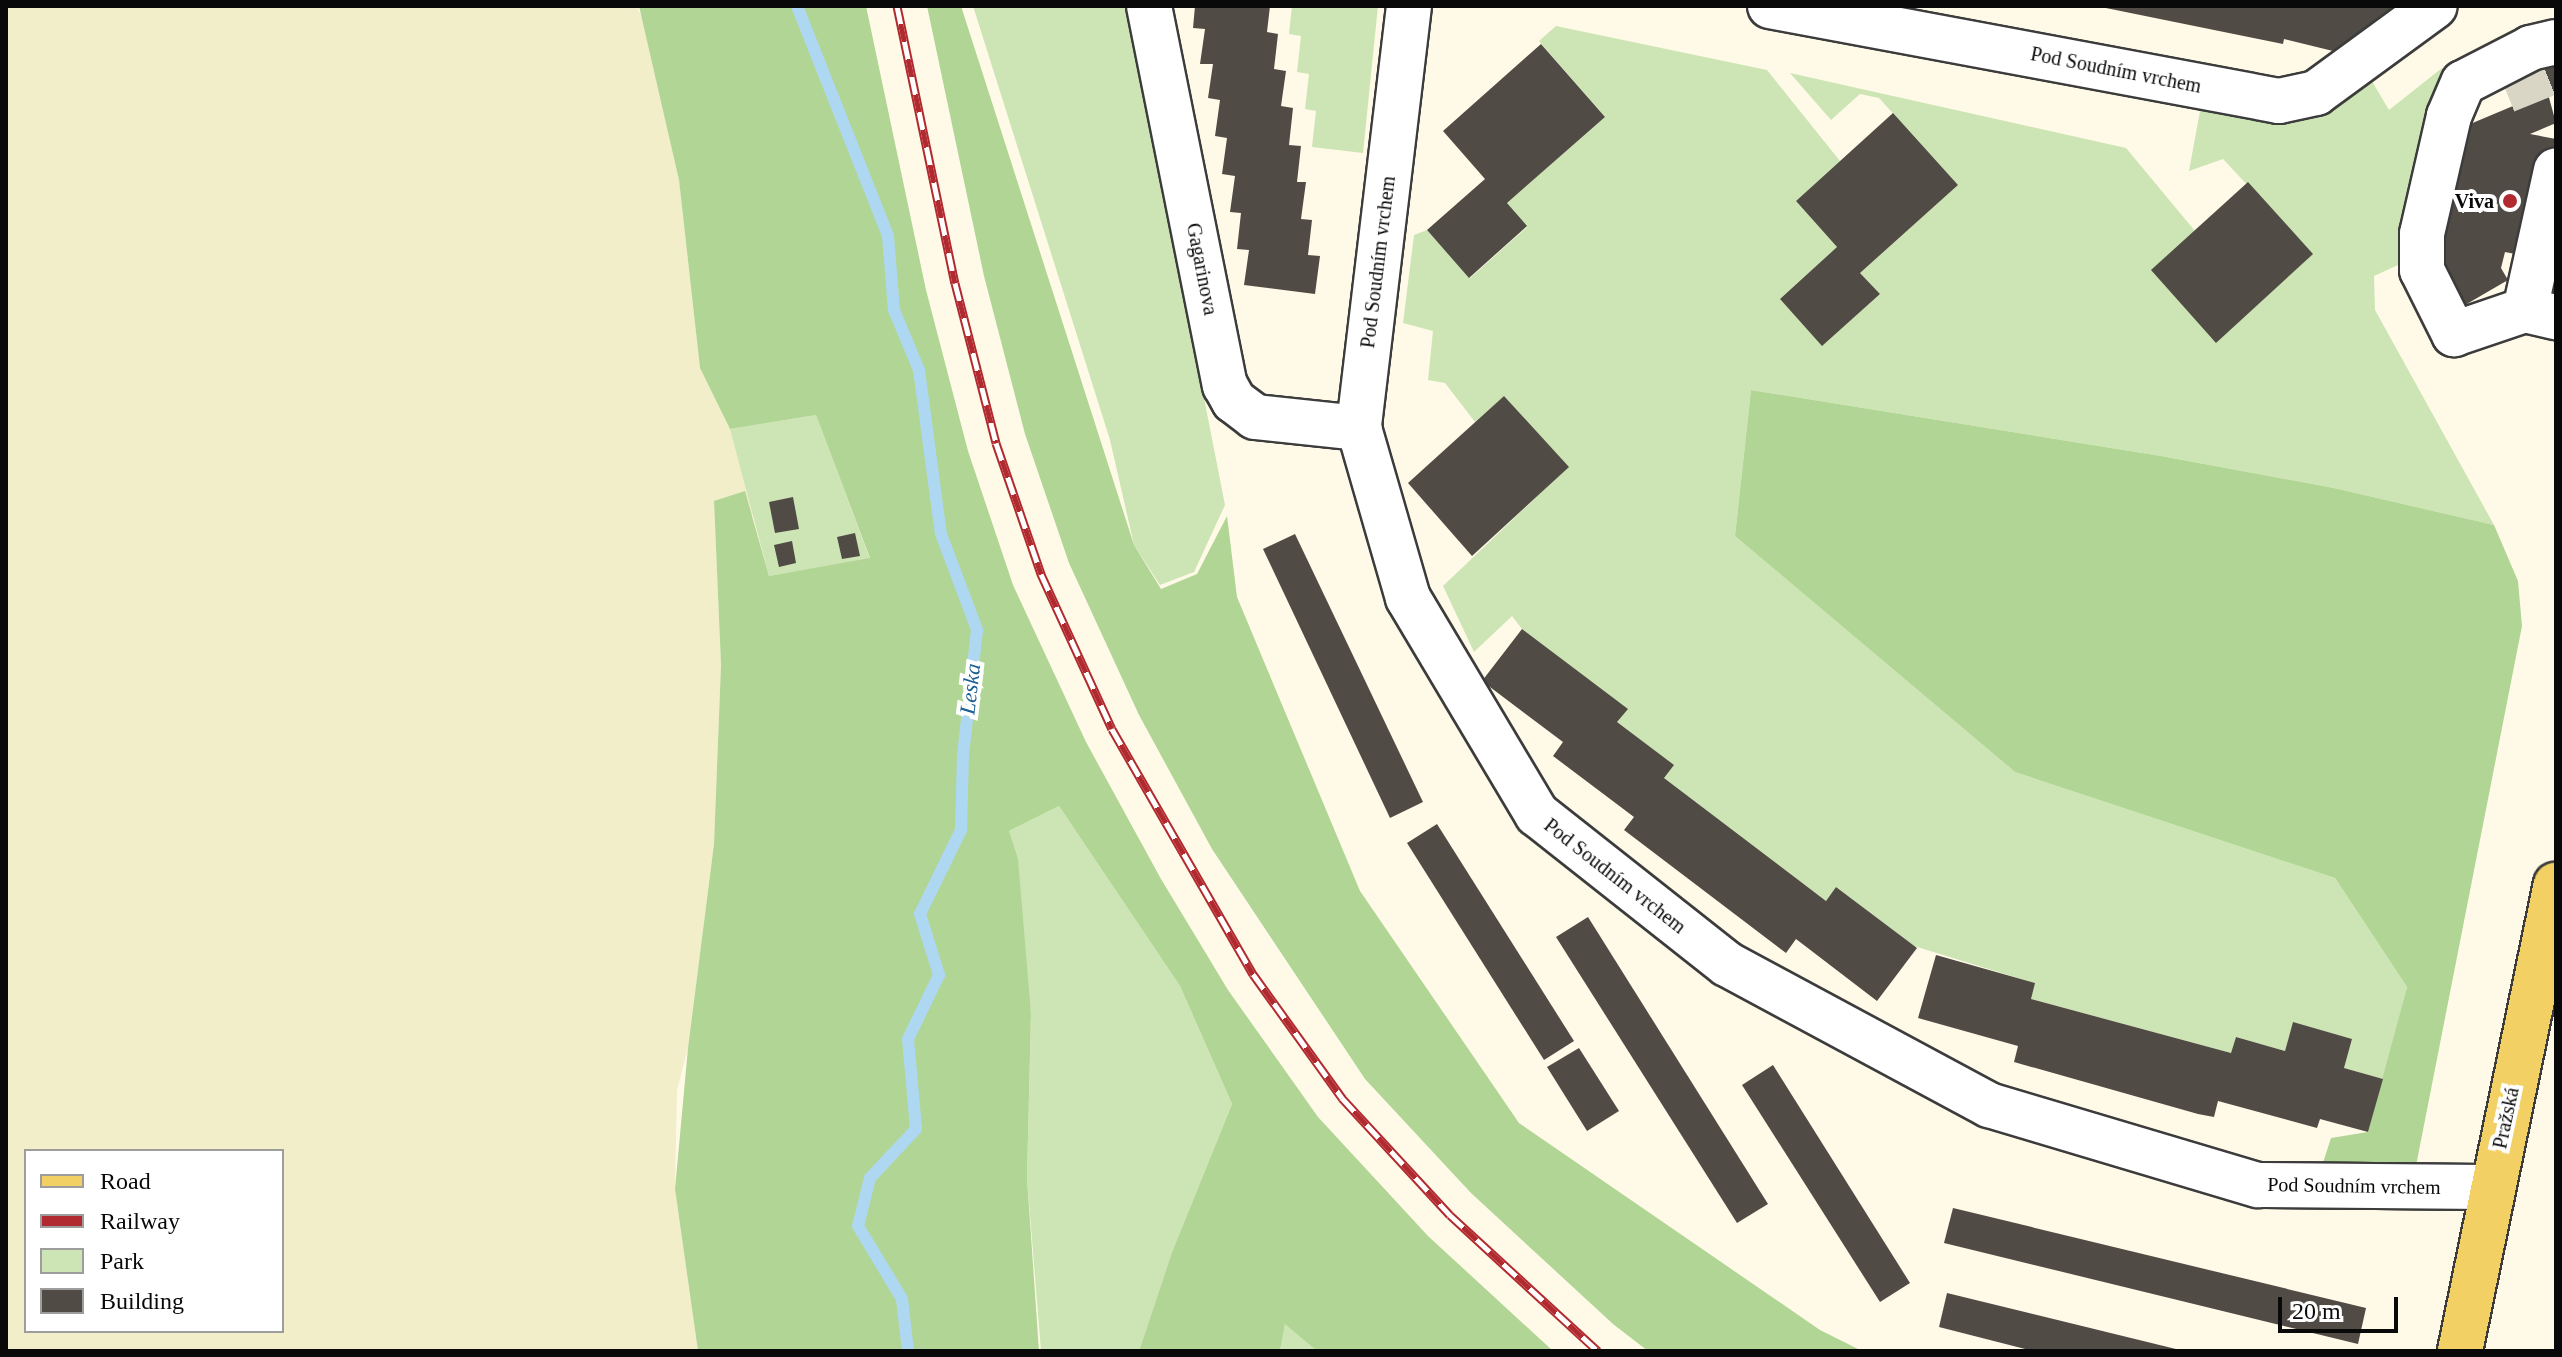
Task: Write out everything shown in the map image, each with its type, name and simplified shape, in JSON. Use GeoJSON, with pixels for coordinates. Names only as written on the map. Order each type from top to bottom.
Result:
{"type":"FeatureCollection","features":[{"type":"Feature","properties":{"kind":"main road","name":"Pražská"},"geometry":{"type":"LineString","coordinates":[[2460,1351],[2491,1187],[2556,885]]}},
{"type":"Feature","properties":{"kind":"street","name":"Gagarinova"},"geometry":{"type":"LineString","coordinates":[[1149,6],[1229,393],[1234,401],[1255,417],[1359,428]]}},
{"type":"Feature","properties":{"kind":"street","name":"Pod Soudním vrchem"},"geometry":{"type":"LineString","coordinates":[[1409,6],[1359,428],[1408,598],[1537,814],[1727,964],[1989,1105],[2258,1185],[2491,1187]]}},
{"type":"Feature","properties":{"kind":"street","name":"Pod Soudním vrchem"},"geometry":{"type":"LineString","coordinates":[[1770,6],[2279,101],[2316,93],[2435,6]]}},
{"type":"Feature","properties":{"kind":"street"},"geometry":{"type":"LineString","coordinates":[[2556,42],[2531,48],[2463,83],[2449,116],[2422,234],[2422,270],[2454,334],[2541,314],[2556,170]]}},
{"type":"Feature","properties":{"kind":"street"},"geometry":{"type":"LineString","coordinates":[[2449,116],[2506,91]]}},
{"type":"Feature","properties":{"kind":"shaded area"},"geometry":{"type":"Polygon","coordinates":[[[6,6],[637,6],[646,28],[679,180],[700,368],[730,429],[816,415],[870,559],[714,501],[721,665],[714,844],[688,1048],[677,1090],[675,1189],[698,1351],[6,1351],[6,6]]]}},
{"type":"Feature","properties":{"kind":"green space"},"geometry":{"type":"Polygon","coordinates":[[[639,6],[866,6],[926,290],[968,451],[1013,585],[1086,742],[1161,879],[1228,990],[1318,1117],[1428,1236],[1553,1351],[1317,1351],[1285,1324],[1280,1351],[1139,1351],[1172,1252],[1232,1104],[1180,986],[1059,806],[1009,831],[1018,859],[1031,1014],[1027,1178],[1039,1351],[698,1351],[675,1189],[688,1048],[714,844],[721,665],[714,501],[745,491],[769,576],[870,558],[816,415],[730,429],[700,368],[679,180],[639,6]]]}},
{"type":"Feature","properties":{"kind":"green space"},"geometry":{"type":"Polygon","coordinates":[[[927,6],[961,6],[1134,545],[1161,589],[1197,574],[1227,516],[1237,597],[1360,891],[1519,1123],[1820,1330],[1862,1351],[1648,1351],[1613,1324],[1471,1193],[1365,1079],[1212,849],[1139,715],[1069,563],[1025,434],[984,276],[927,6]]]}},
{"type":"Feature","properties":{"kind":"green space"},"geometry":{"type":"Polygon","coordinates":[[[973,6],[1127,6],[1225,505],[1194,572],[1160,585],[1134,545],[1110,440],[973,6]]]}},
{"type":"Feature","properties":{"kind":"green space"},"geometry":{"type":"Polygon","coordinates":[[[1292,6],[1378,6],[1363,153],[1312,147],[1316,111],[1305,109],[1309,74],[1297,72],[1301,36],[1289,34],[1292,6]]]}},
{"type":"Feature","properties":{"kind":"green space"},"geometry":{"type":"Polygon","coordinates":[[[1556,26],[1767,70],[1840,161],[1796,201],[1837,247],[1780,299],[1822,345],[1880,294],[1860,273],[1958,185],[1879,98],[1860,94],[1831,120],[1790,73],[2126,148],[2195,231],[2312,254],[2223,159],[2189,171],[2200,111],[2285,114],[2367,73],[2389,110],[2442,68],[2398,265],[2374,276],[2375,310],[2494,525],[2334,488],[2161,456],[1751,390],[1735,536],[2015,772],[2335,878],[2407,987],[2383,1079],[2344,1068],[2352,1039],[2293,1023],[2285,1051],[2236,1037],[2231,1053],[2031,999],[2034,983],[1914,946],[1836,887],[1826,901],[1664,778],[1673,765],[1617,722],[1627,709],[1522,629],[1512,616],[1474,652],[1443,586],[1568,467],[1504,396],[1475,422],[1445,383],[1428,380],[1433,331],[1403,323],[1414,235],[1427,230],[1470,278],[1527,227],[1507,203],[1605,117],[1539,41],[1556,26]]]}},
{"type":"Feature","properties":{"kind":"green space"},"geometry":{"type":"Polygon","coordinates":[[[1751,390],[2161,456],[2334,488],[2494,525],[2518,581],[2522,626],[2414,1176],[2319,1175],[2331,1138],[2368,1132],[2407,987],[2335,878],[2015,772],[1735,536],[1751,390]]]}},
{"type":"Feature","properties":{"kind":"green space"},"geometry":{"type":"Polygon","coordinates":[[[816,415],[870,559],[769,576],[730,429],[816,415]]]}},
{"type":"Feature","properties":{"kind":"green space"},"geometry":{"type":"Polygon","coordinates":[[[1059,806],[1180,986],[1232,1104],[1172,1252],[1139,1351],[1041,1351],[1027,1178],[1031,1014],[1009,831],[1059,806]]]}},
{"type":"Feature","properties":{"kind":"green space"},"geometry":{"type":"Polygon","coordinates":[[[1285,1323],[1317,1351],[1280,1351],[1285,1323]]]}},
{"type":"Feature","properties":{"kind":"building"},"geometry":{"type":"Polygon","coordinates":[[[1195,6],[1270,6],[1267,32],[1278,34],[1274,69],[1286,71],[1281,106],[1293,108],[1289,145],[1301,146],[1297,182],[1306,182],[1301,219],[1312,220],[1308,255],[1320,256],[1315,294],[1244,285],[1249,250],[1237,249],[1241,213],[1230,212],[1235,176],[1222,174],[1227,138],[1215,136],[1220,100],[1208,98],[1213,64],[1200,64],[1205,29],[1193,28],[1195,6]]]}},
{"type":"Feature","properties":{"kind":"building"},"geometry":{"type":"Polygon","coordinates":[[[2096,6],[2394,6],[2333,51],[2284,39],[2283,44],[2096,6]]]}},
{"type":"Feature","properties":{"kind":"building"},"geometry":{"type":"Polygon","coordinates":[[[1541,44],[1605,117],[1507,203],[1527,226],[1469,278],[1427,230],[1485,179],[1443,131],[1541,44]]]}},
{"type":"Feature","properties":{"kind":"building"},"geometry":{"type":"Polygon","coordinates":[[[2556,57],[2556,91],[2548,94],[2556,123],[2530,134],[2556,139],[2556,262],[2505,252],[2501,268],[2508,280],[2465,305],[2436,254],[2463,127],[2513,106],[2502,80],[2556,57]]]}},
{"type":"Feature","properties":{"kind":"building"},"geometry":{"type":"Polygon","coordinates":[[[1893,113],[1958,185],[1860,273],[1880,294],[1822,346],[1780,299],[1837,247],[1796,201],[1893,113]]]}},
{"type":"Feature","properties":{"kind":"building"},"geometry":{"type":"Polygon","coordinates":[[[2248,182],[2313,254],[2216,343],[2151,270],[2248,182]]]}},
{"type":"Feature","properties":{"kind":"building"},"geometry":{"type":"Polygon","coordinates":[[[1504,396],[1569,467],[1472,556],[1408,483],[1504,396]]]}},
{"type":"Feature","properties":{"kind":"building"},"geometry":{"type":"Polygon","coordinates":[[[793,497],[799,529],[775,533],[769,502],[793,497]]]}},
{"type":"Feature","properties":{"kind":"building"},"geometry":{"type":"Polygon","coordinates":[[[855,533],[860,556],[842,559],[837,537],[855,533]]]}},
{"type":"Feature","properties":{"kind":"building"},"geometry":{"type":"Polygon","coordinates":[[[1295,534],[1423,802],[1390,818],[1263,549],[1295,534]]]}},
{"type":"Feature","properties":{"kind":"building"},"geometry":{"type":"Polygon","coordinates":[[[792,541],[796,563],[779,567],[774,545],[792,541]]]}},
{"type":"Feature","properties":{"kind":"building"},"geometry":{"type":"Polygon","coordinates":[[[1522,629],[1628,709],[1617,722],[1674,765],[1664,778],[1826,901],[1836,887],[1917,948],[1877,1001],[1796,939],[1786,953],[1624,830],[1634,817],[1553,756],[1563,742],[1482,681],[1522,629]]]}},
{"type":"Feature","properties":{"kind":"building"},"geometry":{"type":"Polygon","coordinates":[[[1437,824],[1574,1041],[1544,1060],[1407,843],[1437,824]]]}},
{"type":"Feature","properties":{"kind":"building"},"geometry":{"type":"Polygon","coordinates":[[[1588,917],[1768,1204],[1737,1223],[1556,937],[1588,917]]]}},
{"type":"Feature","properties":{"kind":"building"},"geometry":{"type":"Polygon","coordinates":[[[1936,955],[2035,983],[2031,999],[2231,1053],[2236,1037],[2285,1051],[2293,1022],[2352,1039],[2344,1068],[2383,1079],[2368,1132],[2320,1119],[2317,1128],[2218,1101],[2214,1117],[2198,1114],[2014,1062],[2018,1046],[1918,1018],[1936,955]]]}},
{"type":"Feature","properties":{"kind":"building"},"geometry":{"type":"Polygon","coordinates":[[[1579,1048],[1619,1111],[1587,1131],[1547,1067],[1579,1048]]]}},
{"type":"Feature","properties":{"kind":"building"},"geometry":{"type":"Polygon","coordinates":[[[1773,1065],[1910,1283],[1880,1302],[1742,1085],[1773,1065]]]}},
{"type":"Feature","properties":{"kind":"building"},"geometry":{"type":"Polygon","coordinates":[[[1953,1208],[2366,1308],[2358,1344],[1944,1243],[1953,1208]]]}},
{"type":"Feature","properties":{"kind":"building"},"geometry":{"type":"Polygon","coordinates":[[[1947,1293],[2180,1351],[2033,1351],[1939,1327],[1947,1293]]]}},
{"type":"Feature","properties":{"kind":"waterway","name":"Leska"},"geometry":{"type":"LineString","coordinates":[[797,6],[888,236],[894,310],[919,370],[941,534],[977,630],[963,754],[961,830],[920,914],[939,975],[908,1039],[916,1129],[870,1178],[858,1226],[902,1299],[908,1351]]}},
{"type":"Feature","properties":{"kind":"tunnel"},"geometry":{"type":"LineString","coordinates":[[2506,91],[2556,71]]}},
{"type":"Feature","properties":{"kind":"railway"},"geometry":{"type":"LineString","coordinates":[[897,6],[955,283],[996,443],[1041,574],[1112,729],[1253,974],[1342,1098],[1450,1215],[1598,1351]]}},
{"type":"Feature","properties":{"kind":"place","name":"Viva"},"geometry":{"type":"Point","coordinates":[2510,201]}}]}
